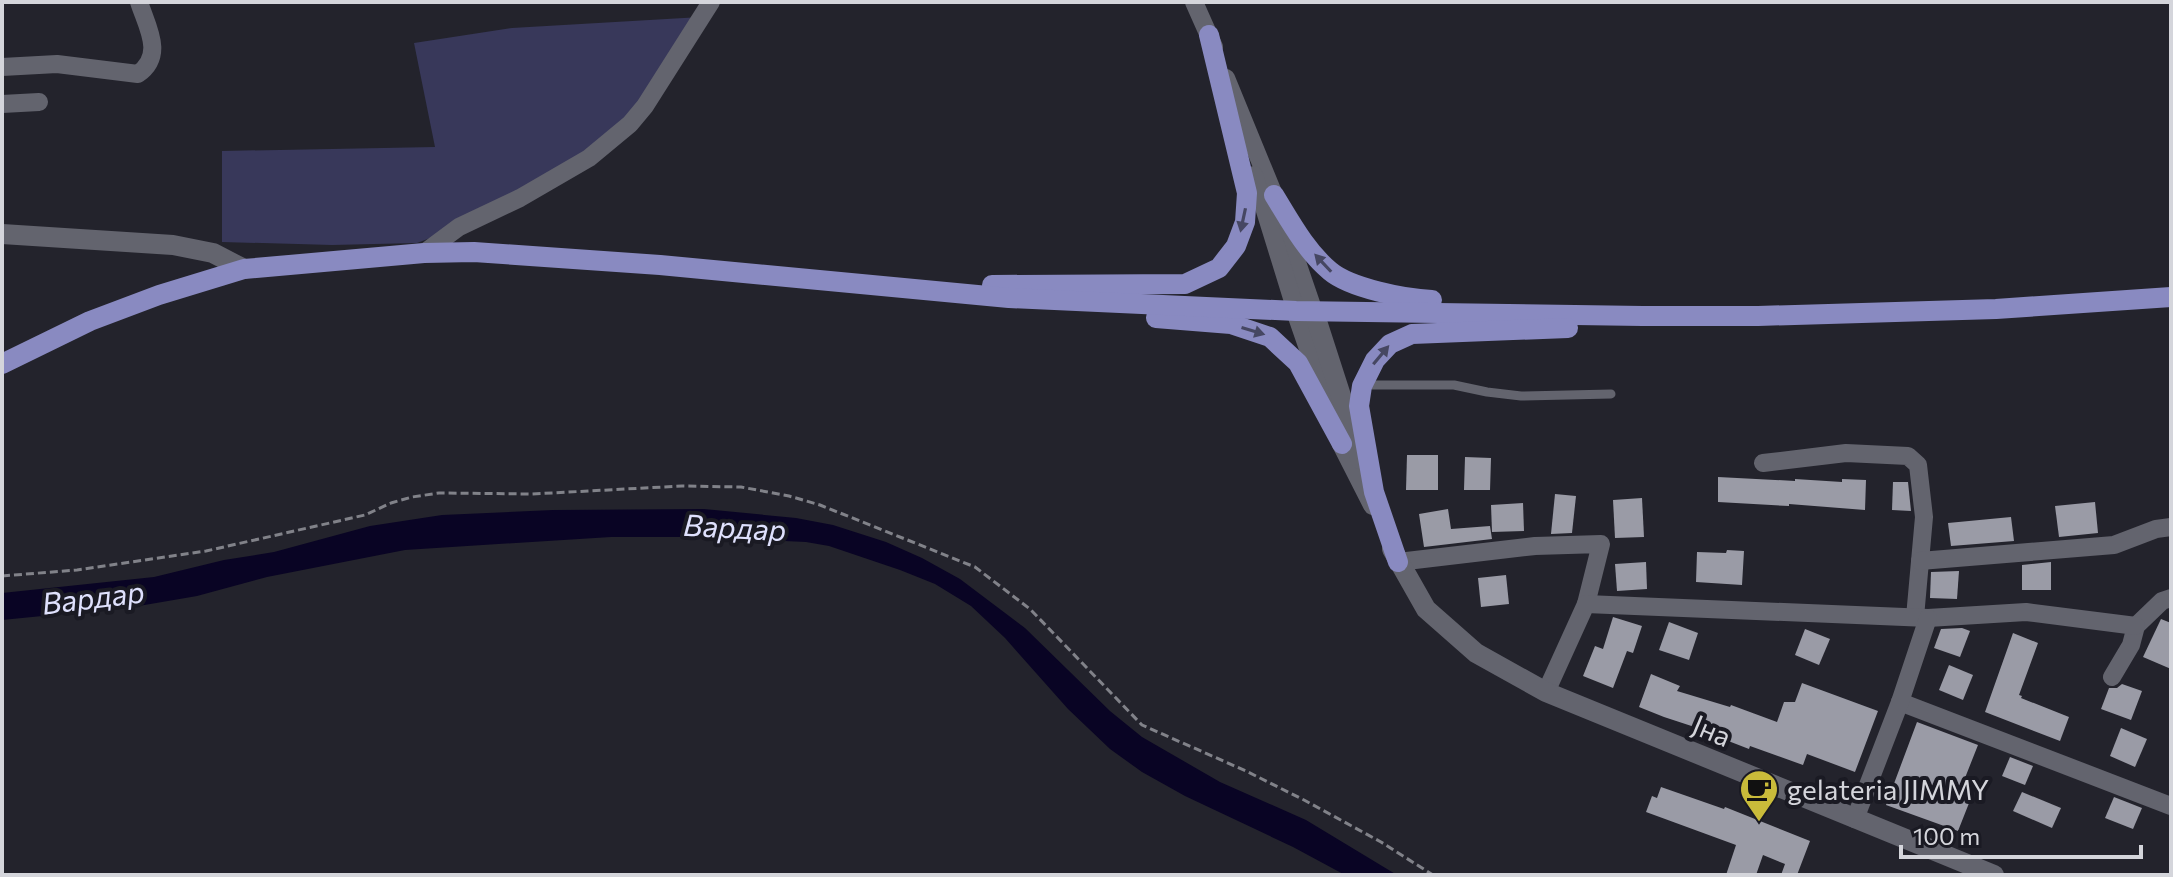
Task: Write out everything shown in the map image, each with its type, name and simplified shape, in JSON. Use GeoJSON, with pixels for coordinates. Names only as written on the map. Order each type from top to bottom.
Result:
{"type":"FeatureCollection","features":[{"type":"Feature","properties":{"kind":"main road"},"geometry":{"type":"LineString","coordinates":[[861,285],[1185,284],[1219,268],[1236,246],[1245,222],[1247,193],[1209,35]]}},
{"type":"Feature","properties":{"kind":"main road"},"geometry":{"type":"LineString","coordinates":[[1274,195],[1305,244],[1331,273],[1356,284],[1407,299],[1564,307],[1643,316]]}},
{"type":"Feature","properties":{"kind":"main road"},"geometry":{"type":"LineString","coordinates":[[2,364],[90,321],[159,295],[244,269],[424,253],[474,252],[660,265],[1009,298],[1305,311],[1643,316],[1996,309],[2171,297]]}},
{"type":"Feature","properties":{"kind":"main road"},"geometry":{"type":"LineString","coordinates":[[1009,298],[1077,311],[1231,324],[1270,337],[1298,363],[1342,444]]}},
{"type":"Feature","properties":{"kind":"main road"},"geometry":{"type":"LineString","coordinates":[[1398,562],[1374,492],[1359,406],[1362,386],[1375,360],[1390,344],[1412,334],[1564,328],[1643,316]]}},
{"type":"Feature","properties":{"kind":"street"},"geometry":{"type":"LineString","coordinates":[[2,67],[57,64],[138,74],[147,68],[153,57],[153,44],[139,2]]}},
{"type":"Feature","properties":{"kind":"street"},"geometry":{"type":"LineString","coordinates":[[424,253],[459,227],[520,198],[589,158],[630,124],[645,106],[711,2]]}},
{"type":"Feature","properties":{"kind":"street"},"geometry":{"type":"LineString","coordinates":[[1194,2],[1274,195],[1342,444],[1368,494]]}},
{"type":"Feature","properties":{"kind":"street"},"geometry":{"type":"LineString","coordinates":[[1209,35],[1305,311],[1354,436],[1368,494]]}},
{"type":"Feature","properties":{"kind":"street"},"geometry":{"type":"LineString","coordinates":[[2,104],[39,102]]}},
{"type":"Feature","properties":{"kind":"street"},"geometry":{"type":"LineString","coordinates":[[2,234],[173,245],[213,253],[244,269]]}},
{"type":"Feature","properties":{"kind":"street"},"geometry":{"type":"LineString","coordinates":[[1763,463],[1846,453],[1908,456],[1918,465],[1924,517],[1920,561],[1921,618],[1900,702],[1855,819]]}},
{"type":"Feature","properties":{"kind":"street","name":"Јна"},"geometry":{"type":"LineString","coordinates":[[1368,494],[1398,562],[1426,609],[1476,653],[1546,692],[1994,875]]}},
{"type":"Feature","properties":{"kind":"street"},"geometry":{"type":"LineString","coordinates":[[1920,561],[2114,545],[2156,529],[2171,527]]}},
{"type":"Feature","properties":{"kind":"street"},"geometry":{"type":"LineString","coordinates":[[1398,562],[1535,546],[1601,544],[1586,604],[1546,692]]}},
{"type":"Feature","properties":{"kind":"street"},"geometry":{"type":"LineString","coordinates":[[2112,677],[2131,645],[2136,626],[2162,601],[2171,598]]}},
{"type":"Feature","properties":{"kind":"street"},"geometry":{"type":"LineString","coordinates":[[1586,604],[1921,618],[2026,612],[2136,626]]}},
{"type":"Feature","properties":{"kind":"street"},"geometry":{"type":"LineString","coordinates":[[1900,702],[2171,806]]}},
{"type":"Feature","properties":{"kind":"lane"},"geometry":{"type":"LineString","coordinates":[[1362,386],[1454,385],[1521,396],[1611,394]]}},
{"type":"Feature","properties":{"kind":"path"},"geometry":{"type":"LineString","coordinates":[[2,576],[77,570],[206,551],[365,515],[402,500],[439,493],[532,494],[682,486],[741,487],[789,496],[820,505],[975,567],[1030,609],[1142,725],[1304,800],[1433,875]]}},
{"type":"Feature","properties":{"kind":"shaded area"},"geometry":{"type":"Polygon","coordinates":[[[701,17],[630,124],[459,227],[417,243],[332,245],[222,242],[222,151],[435,147],[414,43],[512,28],[701,17]]]}},
{"type":"Feature","properties":{"kind":"water","name":"Вардар"},"geometry":{"type":"Polygon","coordinates":[[[704,509],[833,525],[886,542],[922,558],[960,579],[1025,628],[1110,711],[1142,737],[1220,782],[1306,820],[1397,875],[1345,875],[1142,772],[1110,749],[1068,709],[1005,638],[971,606],[935,584],[829,546],[806,542],[695,537],[611,537],[405,550],[267,577],[197,596],[133,607],[2,620],[2,593],[154,577],[274,552],[370,526],[442,515],[553,510],[704,509]]]}},
{"type":"Feature","properties":{"kind":"building"},"geometry":{"type":"Polygon","coordinates":[[[1407,455],[1438,455],[1438,490],[1406,490],[1407,455]]]}},
{"type":"Feature","properties":{"kind":"building"},"geometry":{"type":"Polygon","coordinates":[[[1465,457],[1491,458],[1490,490],[1464,490],[1465,457]]]}},
{"type":"Feature","properties":{"kind":"building"},"geometry":{"type":"Polygon","coordinates":[[[1718,477],[1842,482],[1842,479],[1866,480],[1865,510],[1718,502],[1718,477]]]}},
{"type":"Feature","properties":{"kind":"building"},"geometry":{"type":"Polygon","coordinates":[[[1893,482],[1908,482],[1911,511],[1892,510],[1893,482]]]}},
{"type":"Feature","properties":{"kind":"building"},"geometry":{"type":"Polygon","coordinates":[[[1555,494],[1576,496],[1572,533],[1551,534],[1555,494]]]}},
{"type":"Feature","properties":{"kind":"building"},"geometry":{"type":"Polygon","coordinates":[[[1642,498],[1644,537],[1615,538],[1613,500],[1642,498]]]}},
{"type":"Feature","properties":{"kind":"building"},"geometry":{"type":"Polygon","coordinates":[[[2095,502],[2098,533],[2059,537],[2055,506],[2095,502]]]}},
{"type":"Feature","properties":{"kind":"building"},"geometry":{"type":"Polygon","coordinates":[[[1523,503],[1524,531],[1492,532],[1491,505],[1523,503]]]}},
{"type":"Feature","properties":{"kind":"building"},"geometry":{"type":"Polygon","coordinates":[[[1448,509],[1451,529],[1490,526],[1492,539],[1424,547],[1419,514],[1448,509]]]}},
{"type":"Feature","properties":{"kind":"building"},"geometry":{"type":"Polygon","coordinates":[[[2011,517],[2014,541],[1951,546],[1948,523],[2011,517]]]}},
{"type":"Feature","properties":{"kind":"building"},"geometry":{"type":"Polygon","coordinates":[[[1727,550],[1744,551],[1742,585],[1696,582],[1697,552],[1726,553],[1727,550]]]}},
{"type":"Feature","properties":{"kind":"building"},"geometry":{"type":"Polygon","coordinates":[[[1646,562],[1647,589],[1617,591],[1615,564],[1646,562]]]}},
{"type":"Feature","properties":{"kind":"building"},"geometry":{"type":"Polygon","coordinates":[[[2051,562],[2051,590],[2022,590],[2022,565],[2051,562]]]}},
{"type":"Feature","properties":{"kind":"building"},"geometry":{"type":"Polygon","coordinates":[[[1959,571],[1957,599],[1930,598],[1931,572],[1959,571]]]}},
{"type":"Feature","properties":{"kind":"building"},"geometry":{"type":"Polygon","coordinates":[[[1506,575],[1509,604],[1481,607],[1478,578],[1506,575]]]}},
{"type":"Feature","properties":{"kind":"building"},"geometry":{"type":"Polygon","coordinates":[[[1613,617],[1642,626],[1633,653],[1627,651],[1613,688],[1583,676],[1595,646],[1603,649],[1613,617]]]}},
{"type":"Feature","properties":{"kind":"building"},"geometry":{"type":"Polygon","coordinates":[[[2161,619],[2171,623],[2171,669],[2143,657],[2161,619]]]}},
{"type":"Feature","properties":{"kind":"building"},"geometry":{"type":"Polygon","coordinates":[[[1669,622],[1698,633],[1689,660],[1659,650],[1669,622]]]}},
{"type":"Feature","properties":{"kind":"building"},"geometry":{"type":"Polygon","coordinates":[[[1962,628],[1970,631],[1960,657],[1934,648],[1941,629],[1962,628]]]}},
{"type":"Feature","properties":{"kind":"building"},"geometry":{"type":"Polygon","coordinates":[[[1805,629],[1830,639],[1819,665],[1795,655],[1805,629]]]}},
{"type":"Feature","properties":{"kind":"building"},"geometry":{"type":"Polygon","coordinates":[[[2013,633],[2038,643],[2019,695],[2069,717],[2060,741],[1985,712],[2013,633]]]}},
{"type":"Feature","properties":{"kind":"building"},"geometry":{"type":"Polygon","coordinates":[[[1949,665],[1973,675],[1963,700],[1939,690],[1949,665]]]}},
{"type":"Feature","properties":{"kind":"building"},"geometry":{"type":"Polygon","coordinates":[[[1651,674],[1680,686],[1677,691],[1731,705],[1777,722],[1784,702],[1795,702],[1802,683],[1878,711],[1855,772],[1807,754],[1803,765],[1750,746],[1749,749],[1639,707],[1651,674]]]}},
{"type":"Feature","properties":{"kind":"building"},"geometry":{"type":"Polygon","coordinates":[[[2122,684],[2142,691],[2131,720],[2101,709],[2109,688],[2122,684]]]}},
{"type":"Feature","properties":{"kind":"building"},"geometry":{"type":"Polygon","coordinates":[[[1917,722],[1978,745],[1961,788],[1973,793],[1958,831],[1886,805],[1917,722]]]}},
{"type":"Feature","properties":{"kind":"building"},"geometry":{"type":"Polygon","coordinates":[[[2121,728],[2147,739],[2135,767],[2110,756],[2121,728]]]}},
{"type":"Feature","properties":{"kind":"building"},"geometry":{"type":"Polygon","coordinates":[[[2010,757],[2033,766],[2025,785],[2002,776],[2010,757]]]}},
{"type":"Feature","properties":{"kind":"building"},"geometry":{"type":"Polygon","coordinates":[[[1661,787],[1725,807],[1810,841],[1797,875],[1781,875],[1785,864],[1763,855],[1756,875],[1726,875],[1736,845],[1646,812],[1652,796],[1657,798],[1661,787]]]}},
{"type":"Feature","properties":{"kind":"building"},"geometry":{"type":"Polygon","coordinates":[[[2022,792],[2061,808],[2052,828],[2013,811],[2022,792]]]}},
{"type":"Feature","properties":{"kind":"building"},"geometry":{"type":"Polygon","coordinates":[[[2114,797],[2142,808],[2133,829],[2105,818],[2114,797]]]}},
{"type":"Feature","properties":{"kind":"place","name":"gelateria JIMMY"},"geometry":{"type":"Point","coordinates":[1759,823]}}]}
